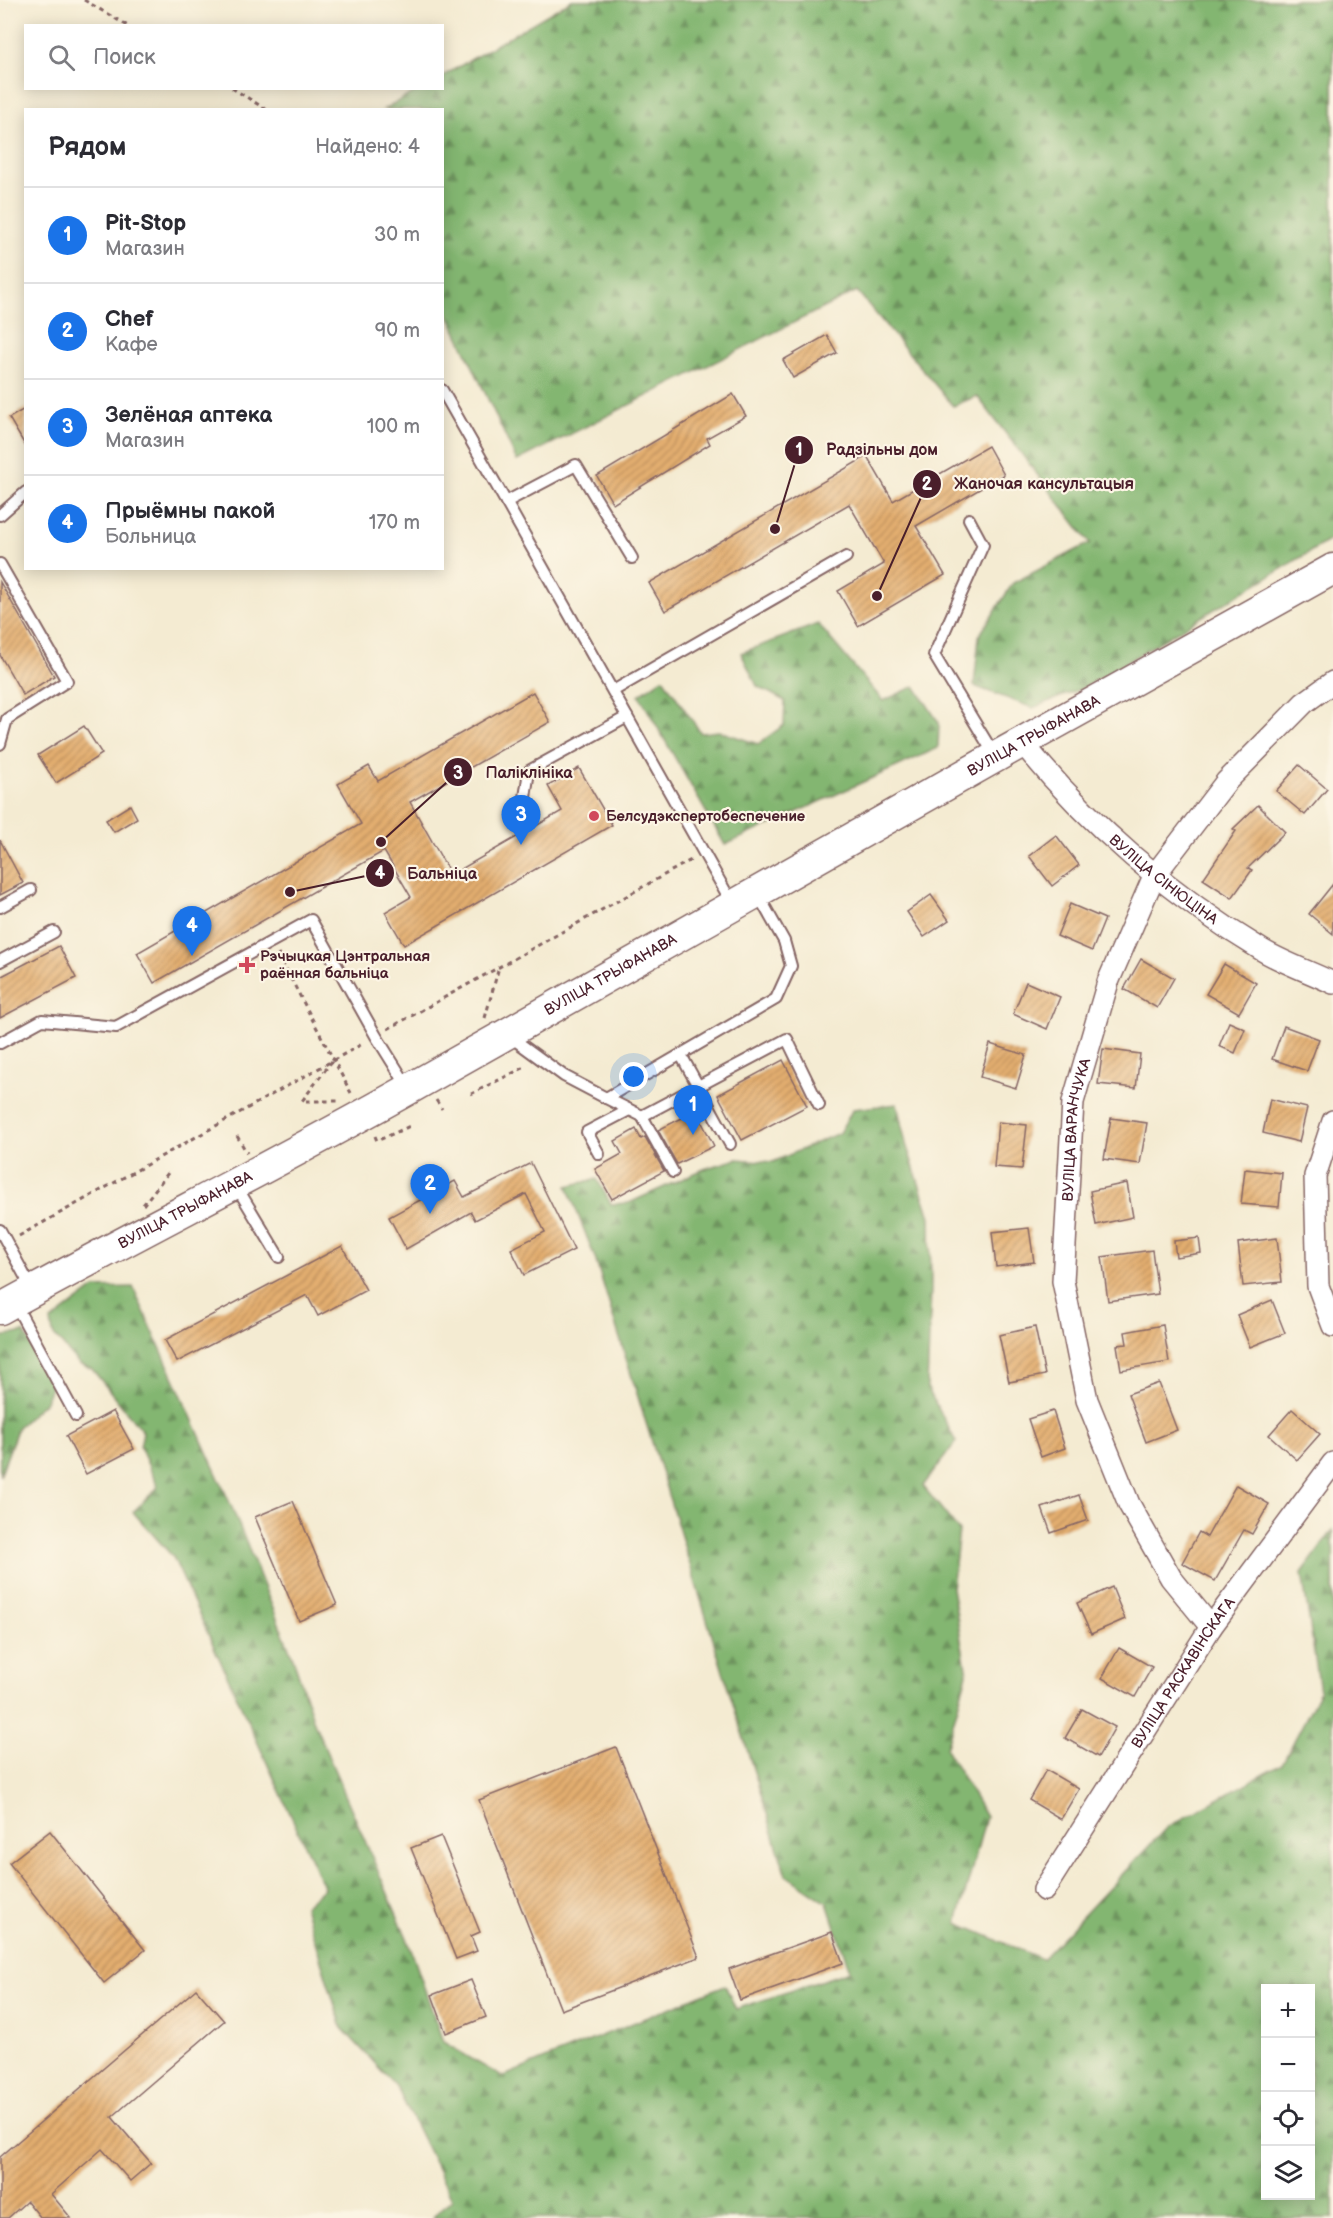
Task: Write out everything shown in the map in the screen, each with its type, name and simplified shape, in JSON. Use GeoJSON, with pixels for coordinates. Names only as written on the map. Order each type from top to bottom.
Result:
{"type":"FeatureCollection","features":[{"type":"Feature","properties":{"kind":"street","name":"ВУЛІЦА ТРЫФАНАВА"},"geometry":{"type":"LineString","coordinates":[[16,1300],[409,1089],[744,897],[1333,569]]}},
{"type":"Feature","properties":{"kind":"street","name":"ВУЛІЦА ВАРАНЧУКА"},"geometry":{"type":"LineString","coordinates":[[1211,1627],[1171,1578],[1129,1504],[1087,1400],[1063,1281],[1073,1102],[1108,982],[1154,876],[1226,782],[1304,703],[1333,682]]}},
{"type":"Feature","properties":{"kind":"street","name":"ВУЛІЦА СІНЮЦІНА"},"geometry":{"type":"LineString","coordinates":[[1022,742],[1050,777],[1154,876],[1264,951],[1333,983]]}},
{"type":"Feature","properties":{"kind":"street"},"geometry":{"type":"LineString","coordinates":[[1333,1121],[1315,1176],[1318,1286],[1333,1326]]}},
{"type":"Feature","properties":{"kind":"street","name":"ВУЛІЦА РАСКАВІНСКАГА"},"geometry":{"type":"LineString","coordinates":[[1044,1890],[1211,1627],[1333,1463]]}},
{"type":"Feature","properties":{"kind":"lane"},"geometry":{"type":"LineString","coordinates":[[444,394],[704,853],[784,941],[791,966],[776,999],[606,1098]]}},
{"type":"Feature","properties":{"kind":"lane"},"geometry":{"type":"LineString","coordinates":[[506,502],[576,465],[632,558]]}},
{"type":"Feature","properties":{"kind":"lane"},"geometry":{"type":"LineString","coordinates":[[0,515],[24,494]]}},
{"type":"Feature","properties":{"kind":"lane"},"geometry":{"type":"LineString","coordinates":[[969,519],[983,545],[934,655],[995,757]]}},
{"type":"Feature","properties":{"kind":"lane"},"geometry":{"type":"LineString","coordinates":[[613,691],[846,557]]}},
{"type":"Feature","properties":{"kind":"lane"},"geometry":{"type":"LineString","coordinates":[[0,564],[67,681],[7,719],[0,744]]}},
{"type":"Feature","properties":{"kind":"lane"},"geometry":{"type":"LineString","coordinates":[[522,817],[529,771],[627,717]]}},
{"type":"Feature","properties":{"kind":"lane"},"geometry":{"type":"LineString","coordinates":[[0,907],[31,890]]}},
{"type":"Feature","properties":{"kind":"lane"},"geometry":{"type":"LineString","coordinates":[[0,1042],[42,1020],[116,1027],[311,920],[376,1036],[409,1089]]}},
{"type":"Feature","properties":{"kind":"lane"},"geometry":{"type":"LineString","coordinates":[[0,961],[54,932]]}},
{"type":"Feature","properties":{"kind":"lane"},"geometry":{"type":"LineString","coordinates":[[505,1033],[539,1060],[642,1116],[673,1172]]}},
{"type":"Feature","properties":{"kind":"lane"},"geometry":{"type":"LineString","coordinates":[[642,1116],[787,1039],[819,1105]]}},
{"type":"Feature","properties":{"kind":"lane"},"geometry":{"type":"LineString","coordinates":[[681,1055],[730,1144]]}},
{"type":"Feature","properties":{"kind":"lane"},"geometry":{"type":"LineString","coordinates":[[599,1154],[587,1132],[629,1110]]}},
{"type":"Feature","properties":{"kind":"lane"},"geometry":{"type":"LineString","coordinates":[[235,1184],[279,1257]]}},
{"type":"Feature","properties":{"kind":"lane"},"geometry":{"type":"LineString","coordinates":[[0,1230],[7,1242],[16,1300],[76,1416]]}},
{"type":"Feature","properties":{"kind":"path"},"geometry":{"type":"LineString","coordinates":[[84,0],[125,24]]}},
{"type":"Feature","properties":{"kind":"path"},"geometry":{"type":"LineString","coordinates":[[235,90],[264,108]]}},
{"type":"Feature","properties":{"kind":"path"},"geometry":{"type":"LineString","coordinates":[[7,1242],[704,853]]}},
{"type":"Feature","properties":{"kind":"path"},"geometry":{"type":"LineString","coordinates":[[278,954],[362,1114]]}},
{"type":"Feature","properties":{"kind":"path"},"geometry":{"type":"LineString","coordinates":[[471,1094],[539,1060]]}},
{"type":"Feature","properties":{"kind":"green space"},"geometry":{"type":"Polygon","coordinates":[[[572,0],[1333,0],[1333,538],[1085,687],[1033,708],[974,686],[979,636],[1013,583],[1090,543],[977,396],[953,406],[857,291],[517,461],[444,305],[444,108],[386,108],[418,90],[444,90],[444,75],[572,0]]]}},
{"type":"Feature","properties":{"kind":"green space"},"geometry":{"type":"Polygon","coordinates":[[[818,624],[883,701],[915,686],[939,723],[938,748],[725,845],[639,695],[663,678],[701,733],[719,731],[758,744],[784,725],[785,701],[757,686],[741,653],[818,624]]]}},
{"type":"Feature","properties":{"kind":"green space"},"geometry":{"type":"Polygon","coordinates":[[[897,1104],[906,1144],[930,1217],[931,1289],[927,1387],[956,1442],[923,1486],[959,1531],[952,1588],[967,1674],[946,1749],[986,1817],[957,1923],[1042,1959],[1167,1827],[1282,1764],[1320,1691],[1302,1573],[1333,1530],[1333,2218],[432,2218],[452,2199],[396,2086],[342,2028],[304,1906],[324,1888],[173,1557],[133,1512],[158,1487],[140,1447],[143,1432],[92,1369],[79,1364],[53,1334],[51,1321],[95,1288],[133,1287],[233,1510],[293,1658],[315,1725],[407,1938],[443,2042],[502,2077],[725,1985],[736,2009],[850,1971],[827,1903],[786,1875],[595,1258],[567,1186],[597,1179],[611,1204],[629,1203],[704,1169],[737,1159],[773,1162],[839,1133],[853,1109],[897,1104]]]}},
{"type":"Feature","properties":{"kind":"green space"},"geometry":{"type":"Polygon","coordinates":[[[24,1332],[53,1382],[45,1402],[18,1427],[0,1476],[0,1337],[24,1332]]]}},
{"type":"Feature","properties":{"kind":"building"},"geometry":{"type":"Polygon","coordinates":[[[827,335],[837,353],[793,378],[783,360],[827,335]]]}},
{"type":"Feature","properties":{"kind":"building"},"geometry":{"type":"Polygon","coordinates":[[[733,394],[746,416],[707,438],[710,444],[613,504],[597,476],[733,394]]]}},
{"type":"Feature","properties":{"kind":"building"},"geometry":{"type":"Polygon","coordinates":[[[24,409],[24,444],[9,418],[24,409]]]}},
{"type":"Feature","properties":{"kind":"building"},"geometry":{"type":"Polygon","coordinates":[[[988,446],[1004,475],[916,526],[945,575],[858,626],[838,591],[884,564],[849,504],[665,611],[649,583],[867,456],[893,501],[988,446]]]}},
{"type":"Feature","properties":{"kind":"building"},"geometry":{"type":"Polygon","coordinates":[[[0,582],[54,676],[23,695],[0,655],[0,582]]]}},
{"type":"Feature","properties":{"kind":"building"},"geometry":{"type":"Polygon","coordinates":[[[533,692],[550,722],[410,802],[451,875],[562,811],[548,786],[579,768],[612,825],[404,945],[385,912],[411,897],[384,851],[154,983],[137,953],[361,824],[338,784],[369,766],[378,781],[533,692]]]}},
{"type":"Feature","properties":{"kind":"building"},"geometry":{"type":"Polygon","coordinates":[[[84,726],[102,754],[56,783],[38,755],[84,726]]]}},
{"type":"Feature","properties":{"kind":"building"},"geometry":{"type":"Polygon","coordinates":[[[1299,765],[1327,789],[1305,815],[1276,791],[1299,765]]]}},
{"type":"Feature","properties":{"kind":"building"},"geometry":{"type":"Polygon","coordinates":[[[130,805],[137,818],[114,832],[106,820],[130,805]]]}},
{"type":"Feature","properties":{"kind":"building"},"geometry":{"type":"Polygon","coordinates":[[[1258,805],[1285,832],[1248,868],[1252,870],[1232,898],[1203,879],[1236,831],[1233,829],[1258,805]]]}},
{"type":"Feature","properties":{"kind":"building"},"geometry":{"type":"Polygon","coordinates":[[[1056,835],[1079,865],[1052,886],[1029,856],[1056,835]]]}},
{"type":"Feature","properties":{"kind":"building"},"geometry":{"type":"Polygon","coordinates":[[[0,840],[23,883],[0,895],[0,840]]]}},
{"type":"Feature","properties":{"kind":"building"},"geometry":{"type":"Polygon","coordinates":[[[1333,884],[1333,934],[1309,914],[1333,884]]]}},
{"type":"Feature","properties":{"kind":"building"},"geometry":{"type":"Polygon","coordinates":[[[931,895],[949,920],[924,937],[907,912],[931,895]]]}},
{"type":"Feature","properties":{"kind":"building"},"geometry":{"type":"Polygon","coordinates":[[[1070,904],[1105,919],[1092,951],[1057,936],[1070,904]]]}},
{"type":"Feature","properties":{"kind":"building"},"geometry":{"type":"Polygon","coordinates":[[[59,946],[76,978],[0,1018],[0,977],[59,946]]]}},
{"type":"Feature","properties":{"kind":"building"},"geometry":{"type":"Polygon","coordinates":[[[1141,959],[1174,978],[1157,1008],[1124,989],[1141,959]]]}},
{"type":"Feature","properties":{"kind":"building"},"geometry":{"type":"Polygon","coordinates":[[[1224,964],[1256,983],[1239,1013],[1206,994],[1224,964]]]}},
{"type":"Feature","properties":{"kind":"building"},"geometry":{"type":"Polygon","coordinates":[[[1026,982],[1060,997],[1047,1029],[1013,1014],[1026,982]]]}},
{"type":"Feature","properties":{"kind":"building"},"geometry":{"type":"Polygon","coordinates":[[[1229,1022],[1245,1029],[1235,1053],[1219,1046],[1229,1022]]]}},
{"type":"Feature","properties":{"kind":"building"},"geometry":{"type":"Polygon","coordinates":[[[1284,1026],[1319,1039],[1307,1071],[1272,1059],[1284,1026]]]}},
{"type":"Feature","properties":{"kind":"building"},"geometry":{"type":"Polygon","coordinates":[[[990,1044],[1026,1055],[1016,1088],[980,1077],[990,1044]]]}},
{"type":"Feature","properties":{"kind":"building"},"geometry":{"type":"Polygon","coordinates":[[[1103,1049],[1140,1054],[1136,1088],[1098,1084],[1103,1049]]]}},
{"type":"Feature","properties":{"kind":"building"},"geometry":{"type":"Polygon","coordinates":[[[783,1060],[807,1106],[742,1140],[718,1095],[783,1060]]]}},
{"type":"Feature","properties":{"kind":"building"},"geometry":{"type":"Polygon","coordinates":[[[1270,1099],[1307,1108],[1299,1142],[1263,1133],[1270,1099]]]}},
{"type":"Feature","properties":{"kind":"building"},"geometry":{"type":"Polygon","coordinates":[[[696,1111],[714,1146],[677,1164],[658,1130],[696,1111]]]}},
{"type":"Feature","properties":{"kind":"building"},"geometry":{"type":"Polygon","coordinates":[[[1111,1118],[1147,1123],[1140,1164],[1104,1159],[1111,1118]]]}},
{"type":"Feature","properties":{"kind":"building"},"geometry":{"type":"Polygon","coordinates":[[[998,1122],[1027,1125],[1022,1169],[994,1167],[998,1122]]]}},
{"type":"Feature","properties":{"kind":"building"},"geometry":{"type":"Polygon","coordinates":[[[636,1129],[641,1139],[645,1137],[664,1171],[612,1199],[595,1169],[622,1154],[615,1141],[636,1129]]]}},
{"type":"Feature","properties":{"kind":"building"},"geometry":{"type":"Polygon","coordinates":[[[531,1163],[574,1250],[524,1275],[511,1249],[545,1232],[526,1194],[475,1220],[471,1212],[406,1249],[389,1217],[455,1181],[464,1197],[531,1163]]]}},
{"type":"Feature","properties":{"kind":"building"},"geometry":{"type":"Polygon","coordinates":[[[1245,1169],[1282,1173],[1279,1207],[1241,1204],[1245,1169]]]}},
{"type":"Feature","properties":{"kind":"building"},"geometry":{"type":"Polygon","coordinates":[[[1127,1183],[1133,1217],[1096,1225],[1090,1191],[1127,1183]]]}},
{"type":"Feature","properties":{"kind":"building"},"geometry":{"type":"Polygon","coordinates":[[[1029,1228],[1034,1262],[996,1267],[992,1232],[1029,1228]]]}},
{"type":"Feature","properties":{"kind":"building"},"geometry":{"type":"Polygon","coordinates":[[[1199,1238],[1201,1253],[1176,1257],[1174,1241],[1199,1238]]]}},
{"type":"Feature","properties":{"kind":"building"},"geometry":{"type":"Polygon","coordinates":[[[1277,1238],[1282,1282],[1243,1286],[1238,1243],[1277,1238]]]}},
{"type":"Feature","properties":{"kind":"building"},"geometry":{"type":"Polygon","coordinates":[[[342,1246],[366,1290],[318,1316],[307,1295],[177,1362],[165,1340],[342,1246]]]}},
{"type":"Feature","properties":{"kind":"building"},"geometry":{"type":"Polygon","coordinates":[[[1152,1250],[1158,1294],[1108,1301],[1102,1257],[1152,1250]]]}},
{"type":"Feature","properties":{"kind":"building"},"geometry":{"type":"Polygon","coordinates":[[[1272,1300],[1285,1333],[1250,1347],[1237,1315],[1272,1300]]]}},
{"type":"Feature","properties":{"kind":"building"},"geometry":{"type":"Polygon","coordinates":[[[1163,1325],[1169,1362],[1121,1370],[1117,1345],[1127,1344],[1125,1332],[1163,1325]]]}},
{"type":"Feature","properties":{"kind":"building"},"geometry":{"type":"Polygon","coordinates":[[[1035,1327],[1045,1375],[1009,1382],[999,1335],[1035,1327]]]}},
{"type":"Feature","properties":{"kind":"building"},"geometry":{"type":"Polygon","coordinates":[[[1159,1383],[1177,1430],[1146,1442],[1128,1394],[1159,1383]]]}},
{"type":"Feature","properties":{"kind":"building"},"geometry":{"type":"Polygon","coordinates":[[[1292,1409],[1320,1434],[1297,1460],[1269,1435],[1292,1409]]]}},
{"type":"Feature","properties":{"kind":"building"},"geometry":{"type":"Polygon","coordinates":[[[113,1411],[134,1449],[86,1474],[66,1436],[113,1411]]]}},
{"type":"Feature","properties":{"kind":"building"},"geometry":{"type":"Polygon","coordinates":[[[1053,1411],[1065,1448],[1041,1457],[1028,1419],[1053,1411]]]}},
{"type":"Feature","properties":{"kind":"building"},"geometry":{"type":"Polygon","coordinates":[[[1236,1485],[1269,1504],[1252,1534],[1244,1530],[1215,1581],[1182,1563],[1199,1532],[1207,1537],[1236,1485]]]}},
{"type":"Feature","properties":{"kind":"building"},"geometry":{"type":"Polygon","coordinates":[[[1079,1495],[1088,1520],[1051,1533],[1042,1508],[1079,1495]]]}},
{"type":"Feature","properties":{"kind":"building"},"geometry":{"type":"Polygon","coordinates":[[[293,1501],[337,1605],[299,1621],[255,1517],[293,1501]]]}},
{"type":"Feature","properties":{"kind":"building"},"geometry":{"type":"Polygon","coordinates":[[[1112,1587],[1125,1619],[1091,1634],[1077,1603],[1112,1587]]]}},
{"type":"Feature","properties":{"kind":"building"},"geometry":{"type":"Polygon","coordinates":[[[1119,1648],[1152,1667],[1135,1697],[1102,1678],[1119,1648]]]}},
{"type":"Feature","properties":{"kind":"building"},"geometry":{"type":"Polygon","coordinates":[[[1082,1709],[1115,1727],[1098,1757],[1065,1738],[1082,1709]]]}},
{"type":"Feature","properties":{"kind":"building"},"geometry":{"type":"Polygon","coordinates":[[[616,1747],[699,1957],[561,2010],[479,1800],[616,1747]]]}},
{"type":"Feature","properties":{"kind":"building"},"geometry":{"type":"Polygon","coordinates":[[[1046,1770],[1079,1789],[1061,1819],[1029,1800],[1046,1770]]]}},
{"type":"Feature","properties":{"kind":"building"},"geometry":{"type":"Polygon","coordinates":[[[50,1831],[145,1950],[104,1983],[9,1863],[50,1831]]]}},
{"type":"Feature","properties":{"kind":"building"},"geometry":{"type":"Polygon","coordinates":[[[441,1836],[480,1932],[471,1936],[477,1951],[456,1959],[411,1848],[441,1836]]]}},
{"type":"Feature","properties":{"kind":"building"},"geometry":{"type":"Polygon","coordinates":[[[832,1932],[843,1963],[740,2000],[729,1969],[832,1932]]]}},
{"type":"Feature","properties":{"kind":"building"},"geometry":{"type":"Polygon","coordinates":[[[471,1980],[486,2017],[446,2033],[432,1995],[471,1980]]]}},
{"type":"Feature","properties":{"kind":"building"},"geometry":{"type":"Polygon","coordinates":[[[196,1989],[224,2021],[112,2117],[151,2163],[130,2181],[102,2149],[51,2194],[71,2218],[41,2218],[27,2201],[8,2218],[0,2218],[0,2157],[196,1989]]]}},
{"type":"Feature","properties":{"kind":"place","name":"Радзільны дом"},"geometry":{"type":"Point","coordinates":[775,529]}},
{"type":"Feature","properties":{"kind":"place","name":"Жаночая кансультацыя"},"geometry":{"type":"Point","coordinates":[877,596]}},
{"type":"Feature","properties":{"kind":"place","name":"Белсудэкспертобеспечение"},"geometry":{"type":"Point","coordinates":[594,816]}},
{"type":"Feature","properties":{"kind":"place","name":"Паліклініка"},"geometry":{"type":"Point","coordinates":[381,842]}},
{"type":"Feature","properties":{"kind":"place","name":"Зелёная аптека"},"geometry":{"type":"Point","coordinates":[521,845]}},
{"type":"Feature","properties":{"kind":"place","name":"Бальніца"},"geometry":{"type":"Point","coordinates":[290,892]}},
{"type":"Feature","properties":{"kind":"place","name":"Прыёмны пакой"},"geometry":{"type":"Point","coordinates":[192,956]}},
{"type":"Feature","properties":{"kind":"place","name":"Рэчыцкая Цэнтральная раённая бальніца"},"geometry":{"type":"Point","coordinates":[247,965]}},
{"type":"Feature","properties":{"kind":"place","name":"Pit-Stop"},"geometry":{"type":"Point","coordinates":[693,1135]}},
{"type":"Feature","properties":{"kind":"place","name":"Chef"},"geometry":{"type":"Point","coordinates":[430,1214]}}]}
